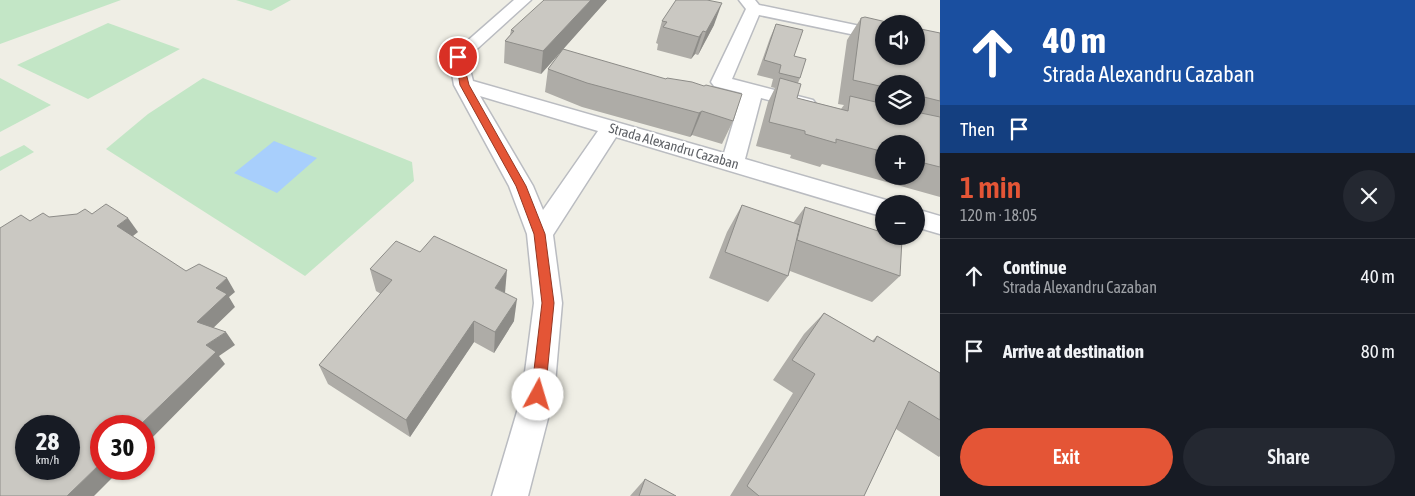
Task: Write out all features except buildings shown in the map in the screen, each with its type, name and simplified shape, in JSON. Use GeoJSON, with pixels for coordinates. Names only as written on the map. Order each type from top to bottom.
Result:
{"type":"FeatureCollection","features":[{"type":"Feature","properties":{"kind":"street"},"geometry":{"type":"LineString","coordinates":[[510,496],[538,395],[548,303],[540,234],[521,186],[464,85],[458,57],[523,0]]}},
{"type":"Feature","properties":{"kind":"street"},"geometry":{"type":"LineString","coordinates":[[827,109],[721,82],[751,5],[875,34]]}},
{"type":"Feature","properties":{"kind":"street","name":"Strada Alexandru Cazaban"},"geometry":{"type":"LineString","coordinates":[[464,85],[875,205]]}},
{"type":"Feature","properties":{"kind":"street"},"geometry":{"type":"LineString","coordinates":[[732,162],[754,90]]}},
{"type":"Feature","properties":{"kind":"street"},"geometry":{"type":"LineString","coordinates":[[540,234],[612,127]]}},
{"type":"Feature","properties":{"kind":"street"},"geometry":{"type":"LineString","coordinates":[[925,221],[940,225]]}},
{"type":"Feature","properties":{"kind":"green space"},"geometry":{"type":"Polygon","coordinates":[[[0,0],[121,0],[0,44],[0,0]]]}},
{"type":"Feature","properties":{"kind":"green space"},"geometry":{"type":"Polygon","coordinates":[[[236,0],[291,0],[271,11],[236,0]]]}},
{"type":"Feature","properties":{"kind":"green space"},"geometry":{"type":"Polygon","coordinates":[[[108,23],[180,49],[88,99],[17,65],[108,23]]]}},
{"type":"Feature","properties":{"kind":"green space"},"geometry":{"type":"Polygon","coordinates":[[[0,78],[51,105],[0,132],[0,78]]]}},
{"type":"Feature","properties":{"kind":"green space"},"geometry":{"type":"Polygon","coordinates":[[[203,78],[412,162],[414,181],[305,276],[106,149],[148,114],[203,78]]]}},
{"type":"Feature","properties":{"kind":"green space"},"geometry":{"type":"Polygon","coordinates":[[[24,145],[34,152],[0,171],[0,157],[24,145]]]}},
{"type":"Feature","properties":{"kind":"water"},"geometry":{"type":"Polygon","coordinates":[[[274,141],[317,158],[277,193],[234,173],[274,141]]]}},
{"type":"Feature","properties":{"kind":"route"},"geometry":{"type":"LineString","coordinates":[[458,57],[464,85],[521,186],[540,234],[548,303],[538,395]]}}]}
